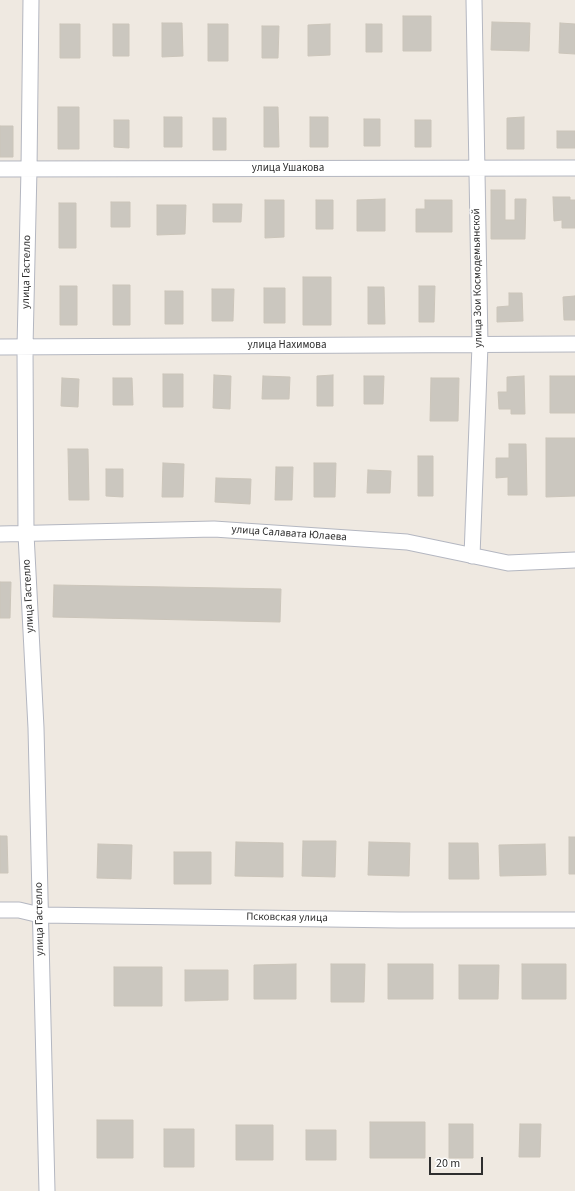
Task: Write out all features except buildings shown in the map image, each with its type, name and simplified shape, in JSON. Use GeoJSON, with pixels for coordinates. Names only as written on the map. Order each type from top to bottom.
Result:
{"type":"FeatureCollection","features":[{"type":"Feature","properties":{"kind":"street","name":"улица Гастелло"},"geometry":{"type":"LineString","coordinates":[[31,0],[25,347],[26,534],[36,728],[47,1191]]}},
{"type":"Feature","properties":{"kind":"street","name":"улица Зои Космодемьянской"},"geometry":{"type":"LineString","coordinates":[[472,556],[480,345],[474,0]]}},
{"type":"Feature","properties":{"kind":"street","name":"улица Ушакова"},"geometry":{"type":"LineString","coordinates":[[0,169],[575,168]]}},
{"type":"Feature","properties":{"kind":"street","name":"улица Нахимова"},"geometry":{"type":"LineString","coordinates":[[0,347],[575,344]]}},
{"type":"Feature","properties":{"kind":"street","name":"улица Салавата Юлаева"},"geometry":{"type":"LineString","coordinates":[[0,534],[214,529],[407,542],[508,563],[575,560]]}},
{"type":"Feature","properties":{"kind":"street","name":"Псковская улица"},"geometry":{"type":"LineString","coordinates":[[0,910],[19,910],[40,915],[399,920],[575,920]]}}]}
